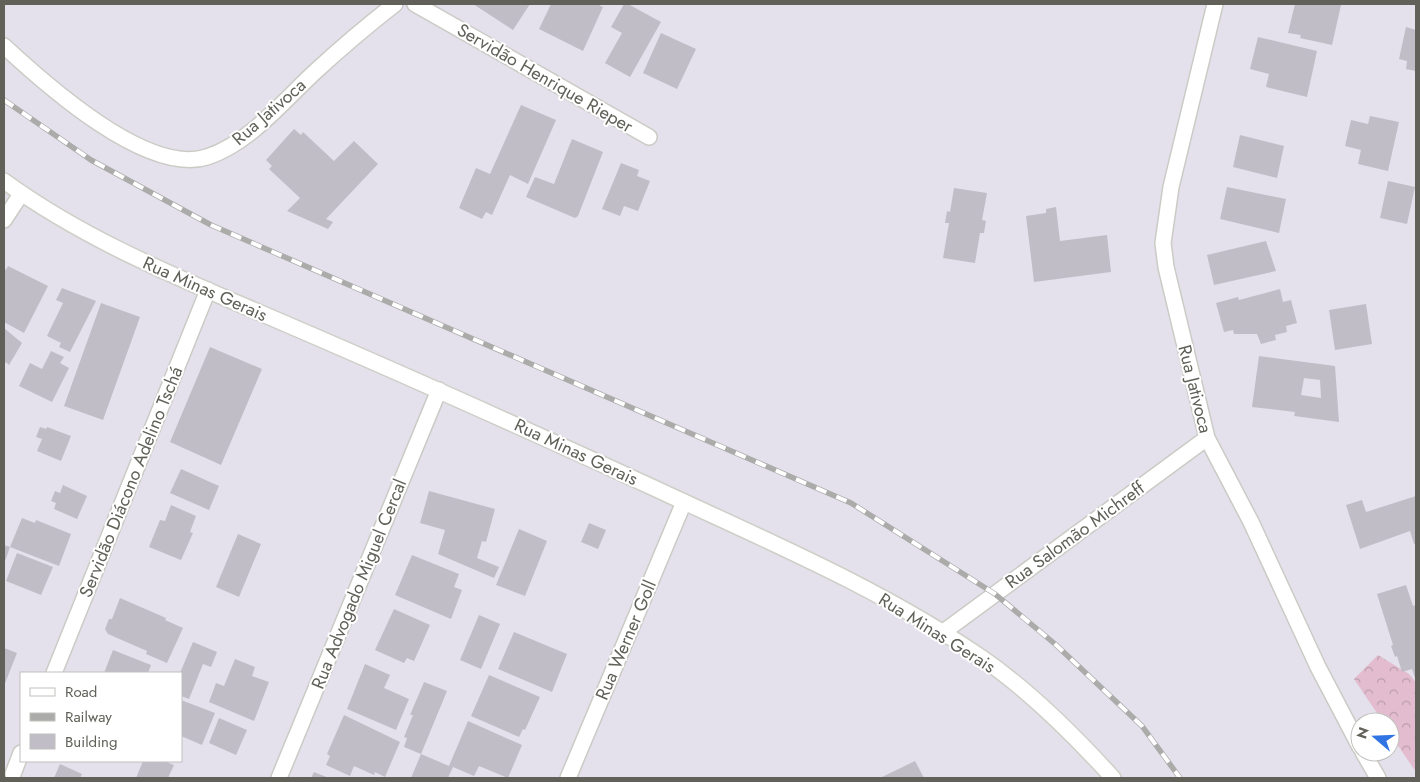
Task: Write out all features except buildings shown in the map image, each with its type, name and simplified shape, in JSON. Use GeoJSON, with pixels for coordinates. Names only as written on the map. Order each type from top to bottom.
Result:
{"type":"FeatureCollection","features":[{"type":"Feature","properties":{"kind":"street","name":"Rua Jativoca"},"geometry":{"type":"LineString","coordinates":[[4,46],[58,94],[121,137],[156,152],[185,159],[205,157],[225,149],[250,132],[344,45],[395,4]]}},
{"type":"Feature","properties":{"kind":"street","name":"Servidão Henrique Rieper"},"geometry":{"type":"LineString","coordinates":[[415,4],[649,137]]}},
{"type":"Feature","properties":{"kind":"street","name":"Rua Jativoca"},"geometry":{"type":"LineString","coordinates":[[1215,4],[1171,188],[1163,243],[1168,276],[1207,438],[1251,522],[1318,667],[1350,728]]}},
{"type":"Feature","properties":{"kind":"street","name":"Rua Minas Gerais"},"geometry":{"type":"LineString","coordinates":[[4,181],[53,215],[123,252],[438,390],[839,574],[942,633],[983,659],[1018,685],[1094,757],[1113,778]]}},
{"type":"Feature","properties":{"kind":"street"},"geometry":{"type":"LineString","coordinates":[[4,220],[21,194]]}},
{"type":"Feature","properties":{"kind":"street","name":"Servidão Diácono Adelino Tschá"},"geometry":{"type":"LineString","coordinates":[[54,672],[208,290]]}},
{"type":"Feature","properties":{"kind":"street","name":"Rua Advogado Miguel Cercal"},"geometry":{"type":"LineString","coordinates":[[279,778],[438,390]]}},
{"type":"Feature","properties":{"kind":"street","name":"Rua Salomão Michreff"},"geometry":{"type":"LineString","coordinates":[[942,633],[1207,438]]}},
{"type":"Feature","properties":{"kind":"street","name":"Rua Werner Goll"},"geometry":{"type":"LineString","coordinates":[[568,778],[684,502]]}},
{"type":"Feature","properties":{"kind":"street"},"geometry":{"type":"LineString","coordinates":[[13,774],[20,756]]}},
{"type":"Feature","properties":{"kind":"street"},"geometry":{"type":"LineString","coordinates":[[1369,762],[1378,778]]}},
{"type":"Feature","properties":{"kind":"green space"},"geometry":{"type":"Polygon","coordinates":[[[1378,655],[1409,674],[1416,682],[1416,772],[1400,749],[1400,712],[1376,712],[1354,679],[1378,655]]]}},
{"type":"Feature","properties":{"kind":"railway"},"geometry":{"type":"LineString","coordinates":[[4,100],[91,160],[211,225],[851,503],[995,594],[1055,644],[1142,726],[1180,778]]}}]}
